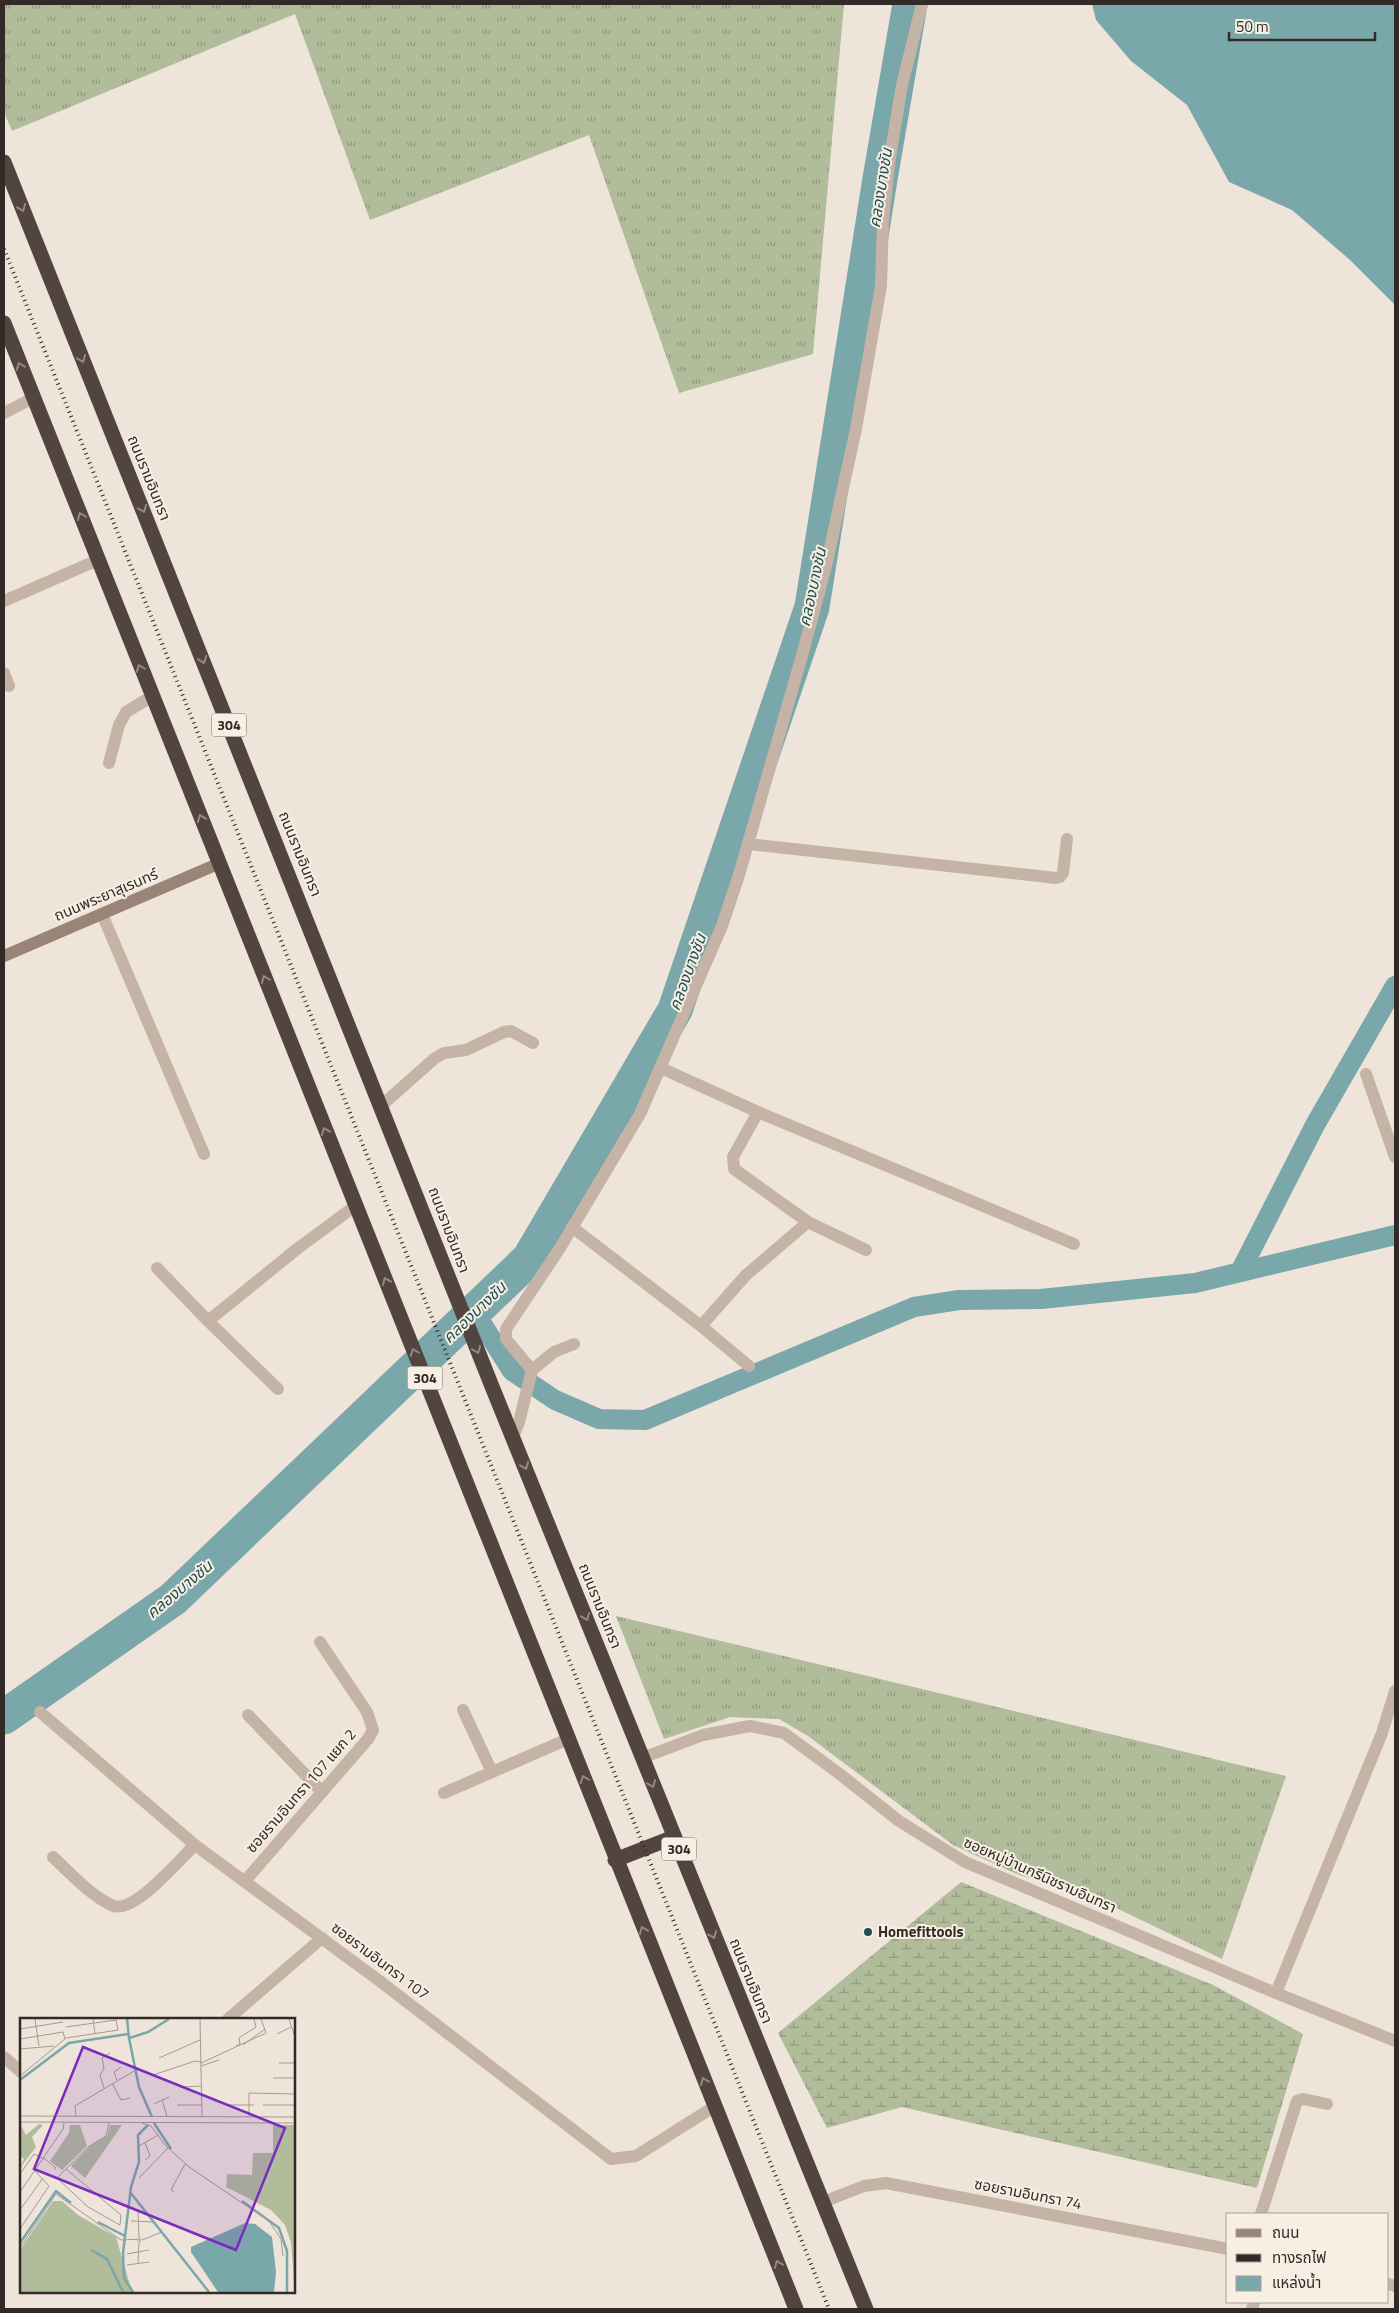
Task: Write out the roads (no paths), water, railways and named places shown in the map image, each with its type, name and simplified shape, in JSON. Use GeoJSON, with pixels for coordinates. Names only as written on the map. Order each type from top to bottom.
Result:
{"type":"FeatureCollection","features":[{"type":"Feature","properties":{"kind":"highway","name":"ถนนรามอินทรา"},"geometry":{"type":"LineString","coordinates":[[4,162],[493,1389],[866,2309]]}},
{"type":"Feature","properties":{"kind":"highway","name":"304"},"geometry":{"type":"LineString","coordinates":[[4,323],[615,1860],[796,2309]]}},
{"type":"Feature","properties":{"kind":"highway"},"geometry":{"type":"LineString","coordinates":[[615,1860],[674,1837]]}},
{"type":"Feature","properties":{"kind":"street"},"geometry":{"type":"LineString","coordinates":[[531,1373],[506,1339],[506,1329],[572,1227],[640,1114],[661,1068],[722,926],[804,652],[826,566],[856,429],[880,292],[883,221],[890,157],[902,85],[922,4]]}},
{"type":"Feature","properties":{"kind":"street"},"geometry":{"type":"LineString","coordinates":[[4,413],[33,398]]}},
{"type":"Feature","properties":{"kind":"street"},"geometry":{"type":"LineString","coordinates":[[4,601],[98,560]]}},
{"type":"Feature","properties":{"kind":"street"},"geometry":{"type":"LineString","coordinates":[[4,673],[9,686]]}},
{"type":"Feature","properties":{"kind":"street"},"geometry":{"type":"LineString","coordinates":[[109,764],[119,725],[126,712],[152,697]]}},
{"type":"Feature","properties":{"kind":"street"},"geometry":{"type":"LineString","coordinates":[[748,844],[1056,878],[1060,877],[1063,873],[1067,839]]}},
{"type":"Feature","properties":{"kind":"street","name":"ถนนพระยาสุเรนทร์"},"geometry":{"type":"LineString","coordinates":[[4,956],[220,863]]}},
{"type":"Feature","properties":{"kind":"street"},"geometry":{"type":"LineString","coordinates":[[102,914],[204,1154]]}},
{"type":"Feature","properties":{"kind":"street"},"geometry":{"type":"LineString","coordinates":[[381,1106],[435,1058],[444,1053],[466,1050],[504,1032],[511,1031],[534,1043]]}},
{"type":"Feature","properties":{"kind":"street"},"geometry":{"type":"LineString","coordinates":[[661,1068],[758,1112],[1074,1244]]}},
{"type":"Feature","properties":{"kind":"street"},"geometry":{"type":"LineString","coordinates":[[1366,1074],[1395,1157]]}},
{"type":"Feature","properties":{"kind":"street"},"geometry":{"type":"LineString","coordinates":[[758,1112],[733,1157],[734,1169],[808,1222],[866,1250]]}},
{"type":"Feature","properties":{"kind":"street"},"geometry":{"type":"LineString","coordinates":[[1383,1121],[1395,1116]]}},
{"type":"Feature","properties":{"kind":"street"},"geometry":{"type":"LineString","coordinates":[[208,1322],[297,1249],[355,1206]]}},
{"type":"Feature","properties":{"kind":"street"},"geometry":{"type":"LineString","coordinates":[[701,1326],[746,1275],[808,1222]]}},
{"type":"Feature","properties":{"kind":"street"},"geometry":{"type":"LineString","coordinates":[[572,1227],[750,1366]]}},
{"type":"Feature","properties":{"kind":"street"},"geometry":{"type":"LineString","coordinates":[[157,1268],[208,1322],[278,1389]]}},
{"type":"Feature","properties":{"kind":"street"},"geometry":{"type":"LineString","coordinates":[[513,1437],[519,1422],[531,1373],[554,1352],[574,1344]]}},
{"type":"Feature","properties":{"kind":"street","name":"ซอยรามอินทรา 107 แยก 2"},"geometry":{"type":"LineString","coordinates":[[245,1881],[368,1739],[373,1730],[367,1712],[320,1642]]}},
{"type":"Feature","properties":{"kind":"street"},"geometry":{"type":"LineString","coordinates":[[1276,1993],[1382,1732],[1395,1691]]}},
{"type":"Feature","properties":{"kind":"street"},"geometry":{"type":"LineString","coordinates":[[463,1710],[492,1772]]}},
{"type":"Feature","properties":{"kind":"street","name":"ซอยรามอินทรา 107"},"geometry":{"type":"LineString","coordinates":[[40,1712],[195,1845],[322,1938],[611,2159],[636,2156],[715,2106]]}},
{"type":"Feature","properties":{"kind":"street"},"geometry":{"type":"LineString","coordinates":[[248,1715],[322,1792]]}},
{"type":"Feature","properties":{"kind":"street","name":"ซอยหมู่บ้านกรีนิชรามอินทรา"},"geometry":{"type":"LineString","coordinates":[[642,1758],[703,1736],[750,1726],[784,1733],[841,1774],[899,1821],[965,1862],[1395,2041]]}},
{"type":"Feature","properties":{"kind":"street"},"geometry":{"type":"LineString","coordinates":[[444,1793],[568,1740]]}},
{"type":"Feature","properties":{"kind":"street"},"geometry":{"type":"LineString","coordinates":[[53,1857],[102,1900],[114,1906],[124,1907],[137,1900],[195,1845]]}},
{"type":"Feature","properties":{"kind":"street"},"geometry":{"type":"LineString","coordinates":[[229,2018],[322,1938]]}},
{"type":"Feature","properties":{"kind":"street"},"geometry":{"type":"LineString","coordinates":[[4,2057],[20,2071]]}},
{"type":"Feature","properties":{"kind":"street"},"geometry":{"type":"LineString","coordinates":[[1261,2213],[1297,2101],[1302,2099],[1326,2104]]}},
{"type":"Feature","properties":{"kind":"street","name":"ซอยรามอินทรา 74"},"geometry":{"type":"LineString","coordinates":[[824,2202],[864,2186],[886,2183],[1226,2249]]}},
{"type":"Feature","properties":{"kind":"water"},"geometry":{"type":"Polygon","coordinates":[[[1092,4],[1395,4],[1395,305],[1350,260],[1292,210],[1229,182],[1187,105],[1131,61],[1096,20],[1092,4]]]}},
{"type":"Feature","properties":{"kind":"waterway","name":"คลองบางชัน"},"geometry":{"type":"LineString","coordinates":[[4,1717],[173,1599],[529,1259],[675,1010],[812,607],[880,179],[910,4]]}},
{"type":"Feature","properties":{"kind":"waterway"},"geometry":{"type":"LineString","coordinates":[[1240,1272],[1315,1125],[1395,986]]}},
{"type":"Feature","properties":{"kind":"waterway"},"geometry":{"type":"LineString","coordinates":[[474,1311],[512,1371],[555,1400],[599,1419],[645,1420],[914,1307],[959,1300],[1041,1299],[1195,1283],[1395,1235]]}},
{"type":"Feature","properties":{"kind":"railway"},"geometry":{"type":"LineString","coordinates":[[4,249],[829,2309]]}},
{"type":"Feature","properties":{"kind":"place","name":"Homefittools"},"geometry":{"type":"Point","coordinates":[868,1932]}}]}
